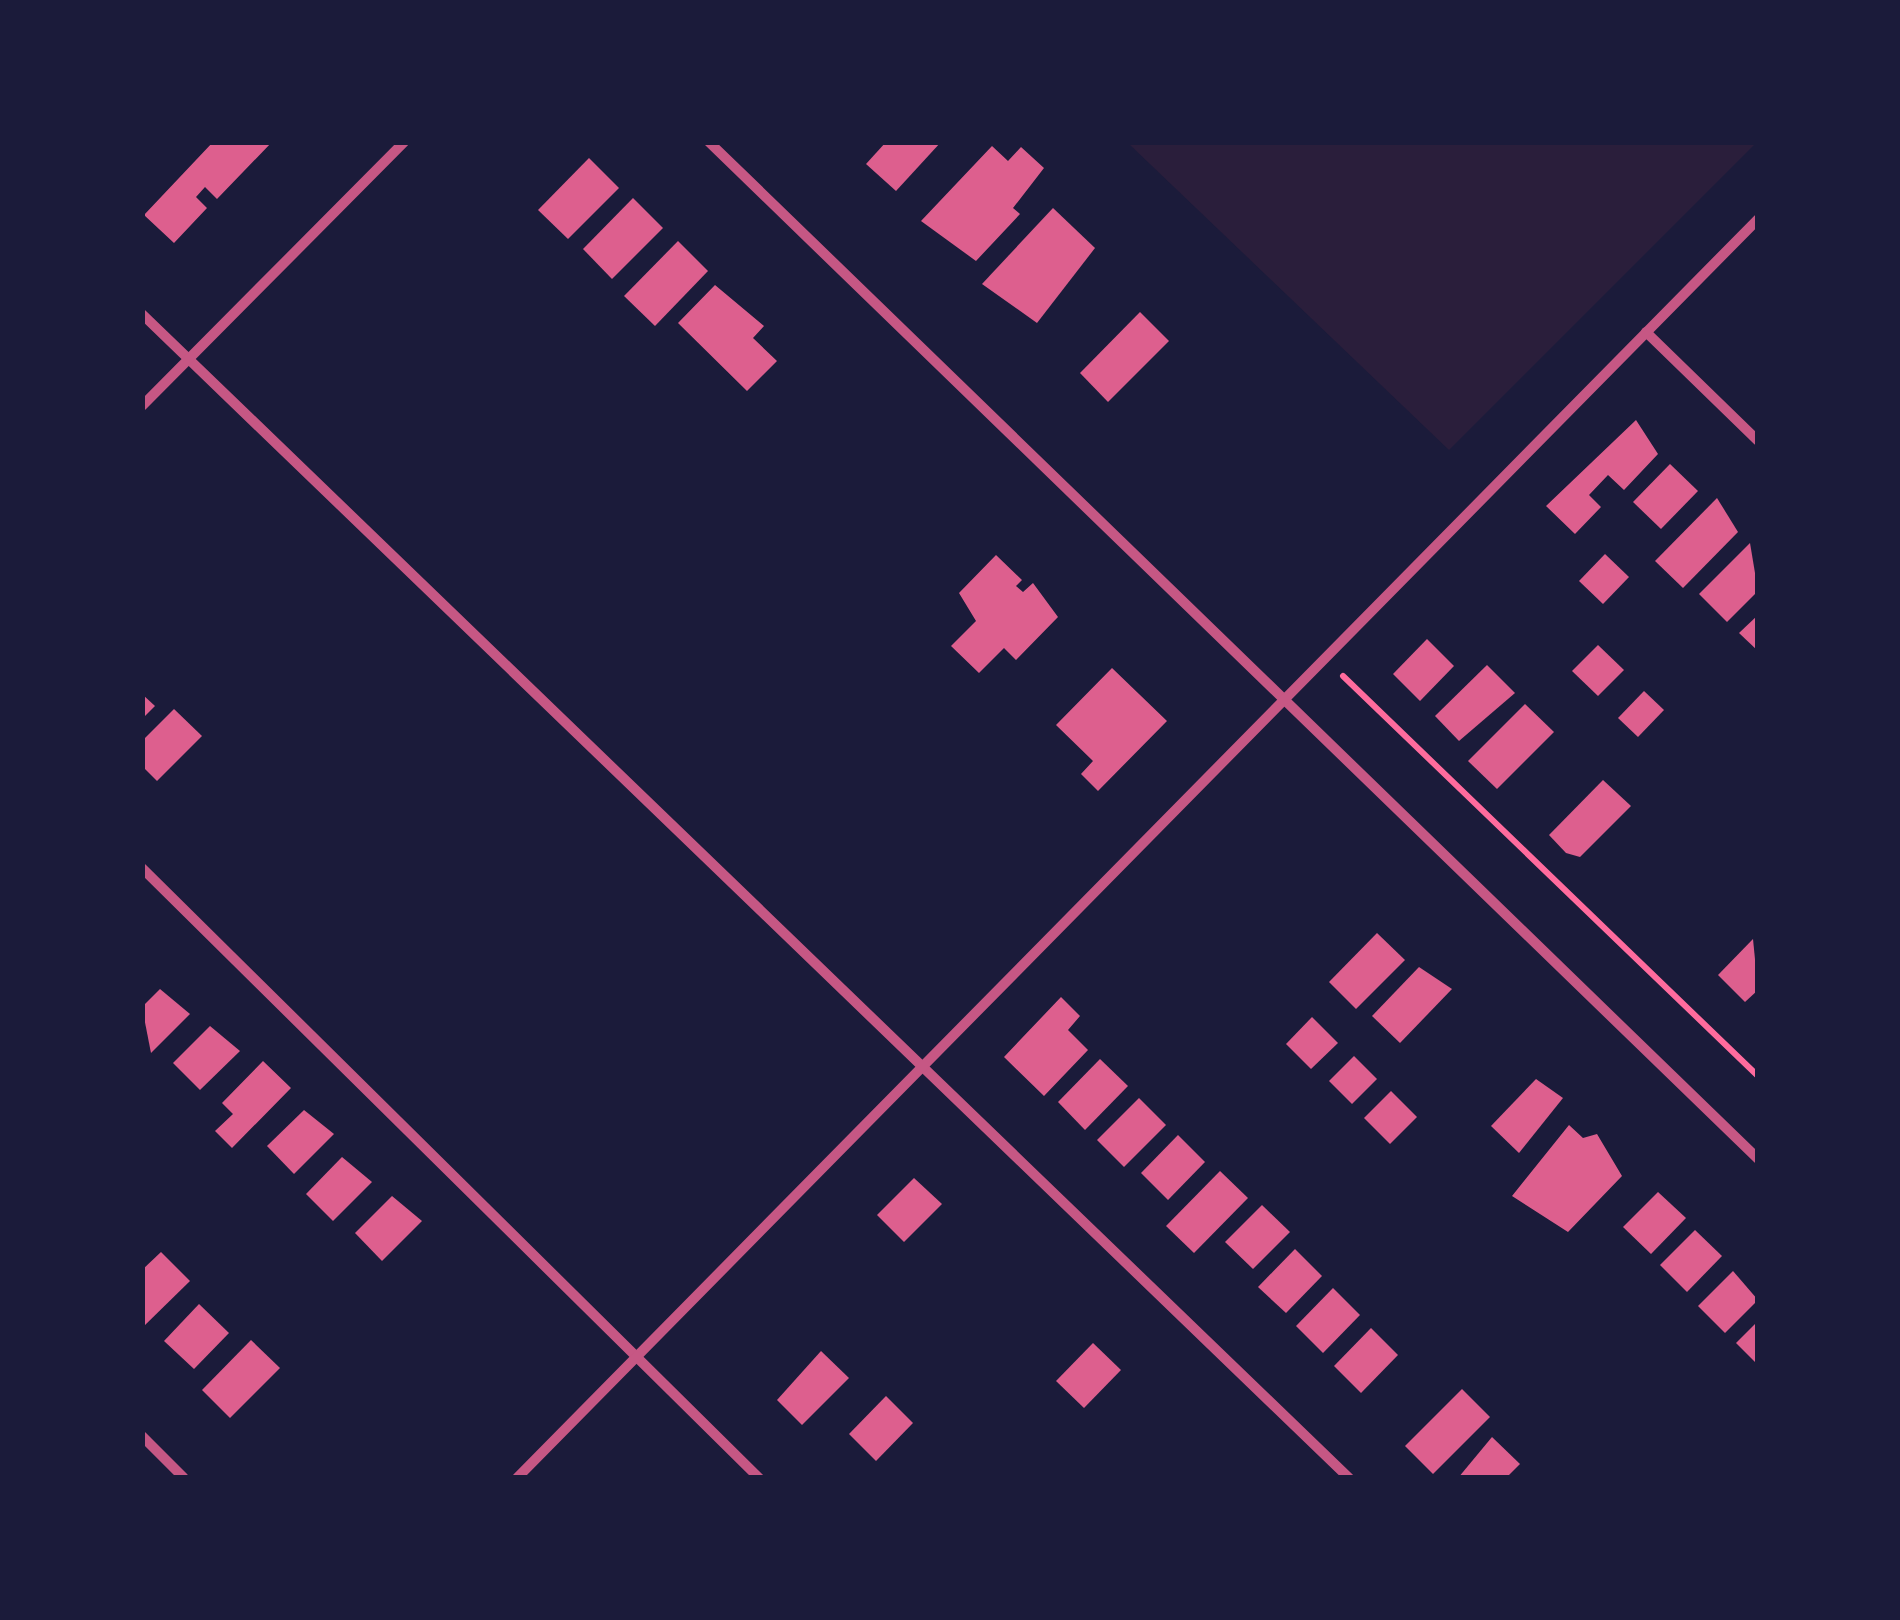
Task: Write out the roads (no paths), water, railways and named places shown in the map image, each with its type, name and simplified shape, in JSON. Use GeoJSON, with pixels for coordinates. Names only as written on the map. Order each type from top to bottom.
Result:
{"type":"FeatureCollection","features":[{"type":"Feature","properties":{"kind":"street"},"geometry":{"type":"LineString","coordinates":[[142,406],[404,142]]}},
{"type":"Feature","properties":{"kind":"street"},"geometry":{"type":"LineString","coordinates":[[709,142],[1758,1160]]}},
{"type":"Feature","properties":{"kind":"street"},"geometry":{"type":"LineString","coordinates":[[517,1478],[1758,219]]}},
{"type":"Feature","properties":{"kind":"street"},"geometry":{"type":"LineString","coordinates":[[142,314],[1349,1478]]}},
{"type":"Feature","properties":{"kind":"street"},"geometry":{"type":"LineString","coordinates":[[1646,332],[1758,440]]}},
{"type":"Feature","properties":{"kind":"street"},"geometry":{"type":"LineString","coordinates":[[142,868],[760,1478]]}},
{"type":"Feature","properties":{"kind":"street"},"geometry":{"type":"LineString","coordinates":[[142,1436],[184,1478]]}}]}
